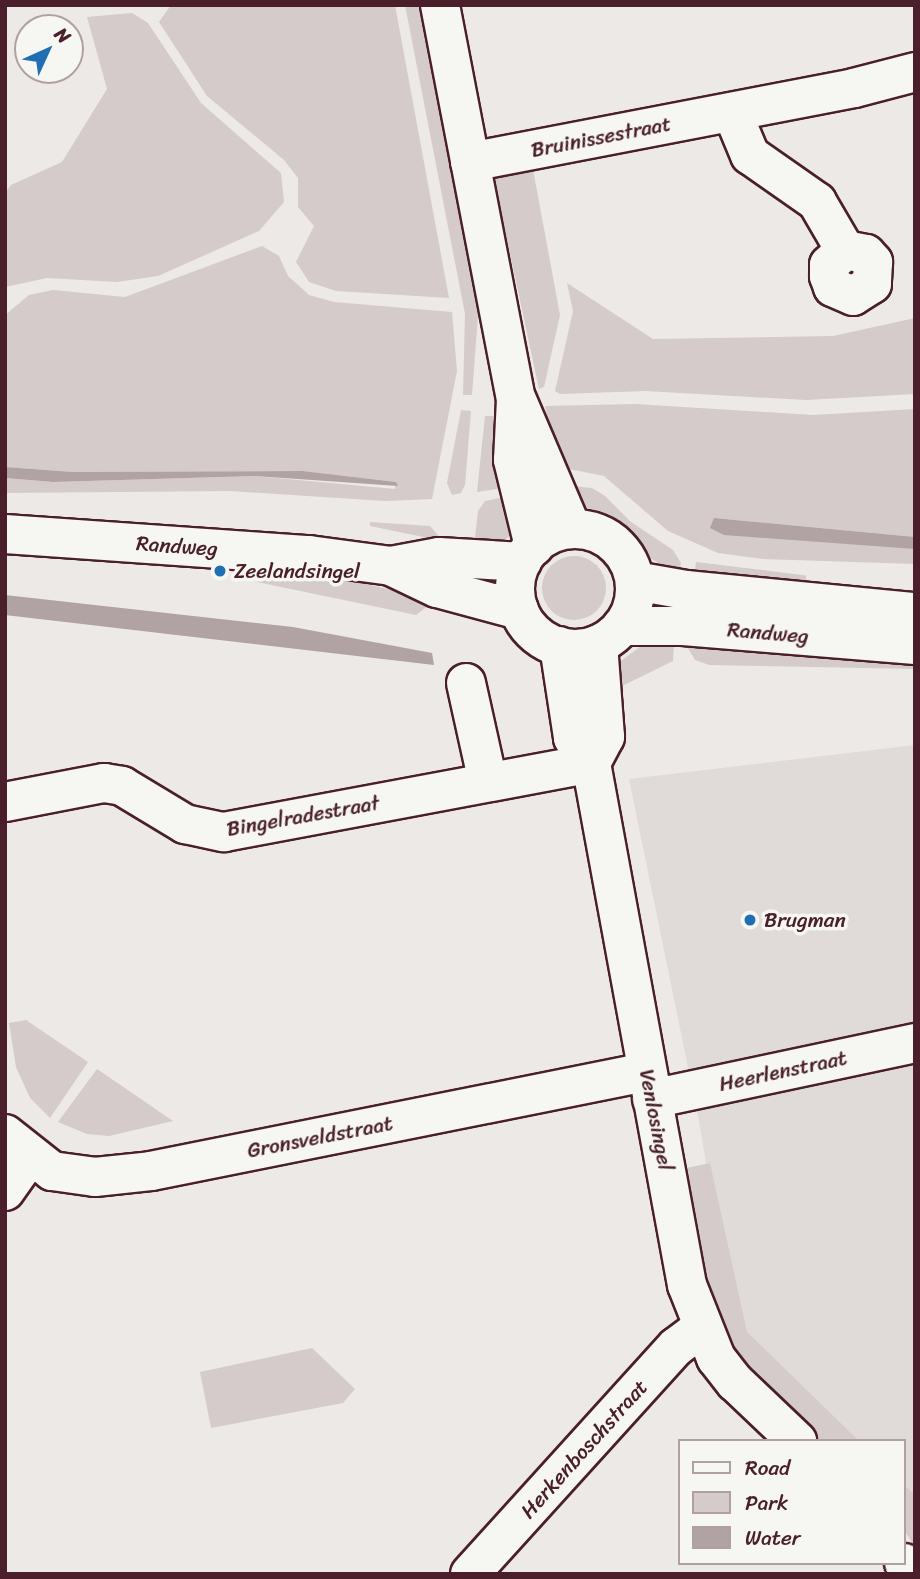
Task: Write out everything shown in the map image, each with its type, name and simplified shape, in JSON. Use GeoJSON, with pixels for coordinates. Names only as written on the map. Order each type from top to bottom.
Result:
{"type":"FeatureCollection","features":[{"type":"Feature","properties":{"kind":"street"},"geometry":{"type":"LineString","coordinates":[[440,5],[516,398],[572,529]]}},
{"type":"Feature","properties":{"kind":"street","name":"Bruinissestraat"},"geometry":{"type":"LineString","coordinates":[[470,162],[732,112],[915,72]]}},
{"type":"Feature","properties":{"kind":"street"},"geometry":{"type":"LineString","coordinates":[[732,112],[750,155],[817,202],[845,250]]}},
{"type":"Feature","properties":{"kind":"street"},"geometry":{"type":"LineString","coordinates":[[516,398],[513,460],[528,554]]}},
{"type":"Feature","properties":{"kind":"street"},"geometry":{"type":"LineString","coordinates":[[572,529],[606,537],[620,548],[635,580],[631,612],[610,635],[559,646],[529,626],[519,610],[515,594],[528,554],[545,537],[572,529]]}},
{"type":"Feature","properties":{"kind":"street","name":"Randweg"},"geometry":{"type":"LineString","coordinates":[[5,534],[309,555],[391,566],[437,588],[519,610]]}},
{"type":"Feature","properties":{"kind":"street","name":"Randweg"},"geometry":{"type":"LineString","coordinates":[[391,566],[439,557],[528,554]]}},
{"type":"Feature","properties":{"kind":"street","name":"Randweg"},"geometry":{"type":"LineString","coordinates":[[635,580],[686,590],[915,612]]}},
{"type":"Feature","properties":{"kind":"street","name":"Randweg"},"geometry":{"type":"LineString","coordinates":[[610,635],[683,626],[915,645]]}},
{"type":"Feature","properties":{"kind":"street"},"geometry":{"type":"LineString","coordinates":[[591,763],[605,737],[610,635]]}},
{"type":"Feature","properties":{"kind":"street","name":"Venlosingel"},"geometry":{"type":"LineString","coordinates":[[559,646],[573,738],[591,763],[687,1284],[701,1328],[735,1382],[795,1439]]}},
{"type":"Feature","properties":{"kind":"street"},"geometry":{"type":"LineString","coordinates":[[466,682],[488,782]]}},
{"type":"Feature","properties":{"kind":"street","name":"Bingelradestraat"},"geometry":{"type":"LineString","coordinates":[[5,802],[104,783],[122,786],[185,824],[224,832],[591,763]]}},
{"type":"Feature","properties":{"kind":"street","name":"Heerlenstraat"},"geometry":{"type":"LineString","coordinates":[[649,1085],[915,1043]]}},
{"type":"Feature","properties":{"kind":"street","name":"Gronsveldstraat"},"geometry":{"type":"LineString","coordinates":[[17,1145],[52,1171],[73,1176],[151,1171],[649,1085]]}},
{"type":"Feature","properties":{"kind":"street"},"geometry":{"type":"LineString","coordinates":[[5,1191],[17,1145]]}},
{"type":"Feature","properties":{"kind":"street","name":"Herkenboschstraat"},"geometry":{"type":"LineString","coordinates":[[470,1574],[676,1347],[701,1328]]}},
{"type":"Feature","properties":{"kind":"shaded area"},"geometry":{"type":"Polygon","coordinates":[[[915,745],[915,1535],[906,1519],[906,1439],[832,1439],[735,1334],[699,1121],[629,779],[915,745]]]}},
{"type":"Feature","properties":{"kind":"green space"},"geometry":{"type":"Polygon","coordinates":[[[171,5],[395,5],[449,298],[336,291],[309,282],[296,262],[314,226],[298,207],[298,178],[284,160],[207,96],[159,22],[171,5]]]}},
{"type":"Feature","properties":{"kind":"green space"},"geometry":{"type":"Polygon","coordinates":[[[405,5],[422,5],[479,302],[472,395],[463,395],[465,314],[405,5]]]}},
{"type":"Feature","properties":{"kind":"green space"},"geometry":{"type":"Polygon","coordinates":[[[132,13],[148,23],[201,103],[281,173],[284,202],[259,231],[158,276],[117,282],[47,278],[5,287],[5,193],[11,185],[62,162],[107,89],[87,17],[132,13]]]}},
{"type":"Feature","properties":{"kind":"green space"},"geometry":{"type":"Polygon","coordinates":[[[532,164],[560,315],[544,387],[539,389],[493,174],[532,164]]]}},
{"type":"Feature","properties":{"kind":"green space"},"geometry":{"type":"Polygon","coordinates":[[[262,246],[279,256],[288,276],[309,295],[334,302],[452,312],[457,371],[432,499],[385,501],[230,491],[5,493],[5,478],[53,482],[255,476],[395,489],[396,482],[303,471],[73,472],[5,467],[5,315],[29,295],[53,290],[125,297],[262,246]]]}},
{"type":"Feature","properties":{"kind":"green space"},"geometry":{"type":"Polygon","coordinates":[[[567,283],[653,339],[833,336],[915,318],[915,394],[806,400],[645,391],[560,394],[555,391],[573,311],[567,283]]]}},
{"type":"Feature","properties":{"kind":"green space"},"geometry":{"type":"Polygon","coordinates":[[[635,404],[813,415],[915,409],[915,537],[715,518],[915,548],[915,564],[763,559],[718,553],[668,531],[604,476],[569,469],[557,461],[545,406],[635,404]]]}},
{"type":"Feature","properties":{"kind":"green space"},"geometry":{"type":"Polygon","coordinates":[[[461,410],[471,411],[465,485],[461,493],[452,495],[447,483],[461,410]]]}},
{"type":"Feature","properties":{"kind":"green space"},"geometry":{"type":"Polygon","coordinates":[[[485,416],[494,416],[504,488],[477,492],[485,416]]]}},
{"type":"Feature","properties":{"kind":"green space"},"geometry":{"type":"Polygon","coordinates":[[[572,486],[592,488],[605,496],[631,522],[673,550],[681,563],[679,575],[650,558],[618,524],[580,504],[572,486]]]}},
{"type":"Feature","properties":{"kind":"green space"},"geometry":{"type":"Polygon","coordinates":[[[509,496],[515,523],[511,535],[499,544],[474,546],[478,511],[485,501],[509,496]]]}},
{"type":"Feature","properties":{"kind":"green space"},"geometry":{"type":"Polygon","coordinates":[[[370,522],[430,526],[443,541],[370,526],[370,522]]]}},
{"type":"Feature","properties":{"kind":"green space"},"geometry":{"type":"Polygon","coordinates":[[[574,556],[597,565],[606,588],[597,611],[574,620],[551,611],[542,588],[551,565],[574,556]]]}},
{"type":"Feature","properties":{"kind":"green space"},"geometry":{"type":"Polygon","coordinates":[[[696,562],[806,576],[804,591],[694,578],[696,562]]]}},
{"type":"Feature","properties":{"kind":"green space"},"geometry":{"type":"Polygon","coordinates":[[[258,567],[344,579],[436,600],[416,615],[257,582],[258,567]]]}},
{"type":"Feature","properties":{"kind":"green space"},"geometry":{"type":"Polygon","coordinates":[[[659,642],[674,643],[673,661],[614,690],[621,661],[641,646],[659,642]]]}},
{"type":"Feature","properties":{"kind":"green space"},"geometry":{"type":"Polygon","coordinates":[[[686,645],[915,661],[915,669],[709,665],[695,660],[686,645]]]}},
{"type":"Feature","properties":{"kind":"green space"},"geometry":{"type":"Polygon","coordinates":[[[26,1020],[88,1062],[50,1118],[30,1098],[16,1067],[9,1023],[26,1020]]]}},
{"type":"Feature","properties":{"kind":"green space"},"geometry":{"type":"Polygon","coordinates":[[[97,1069],[173,1121],[109,1136],[87,1134],[58,1122],[97,1069]]]}},
{"type":"Feature","properties":{"kind":"green space"},"geometry":{"type":"Polygon","coordinates":[[[710,1163],[747,1332],[857,1439],[819,1439],[767,1392],[732,1350],[710,1302],[682,1169],[710,1163]]]}},
{"type":"Feature","properties":{"kind":"green space"},"geometry":{"type":"Polygon","coordinates":[[[312,1348],[355,1389],[343,1403],[211,1428],[200,1372],[312,1348]]]}},
{"type":"Feature","properties":{"kind":"green space"},"geometry":{"type":"Polygon","coordinates":[[[906,1487],[915,1495],[915,1547],[906,1533],[906,1487]]]}},
{"type":"Feature","properties":{"kind":"water"},"geometry":{"type":"Polygon","coordinates":[[[5,467],[73,472],[303,471],[396,482],[398,486],[255,476],[53,482],[5,478],[5,467]]]}},
{"type":"Feature","properties":{"kind":"water"},"geometry":{"type":"Polygon","coordinates":[[[714,518],[915,537],[915,549],[724,535],[710,528],[714,518]]]}},
{"type":"Feature","properties":{"kind":"water"},"geometry":{"type":"Polygon","coordinates":[[[5,595],[293,627],[432,653],[434,665],[5,615],[5,595]]]}},
{"type":"Feature","properties":{"kind":"place","name":"Zeelandsingel"},"geometry":{"type":"Point","coordinates":[220,571]}},
{"type":"Feature","properties":{"kind":"place","name":"Brugman"},"geometry":{"type":"Point","coordinates":[750,920]}}]}
